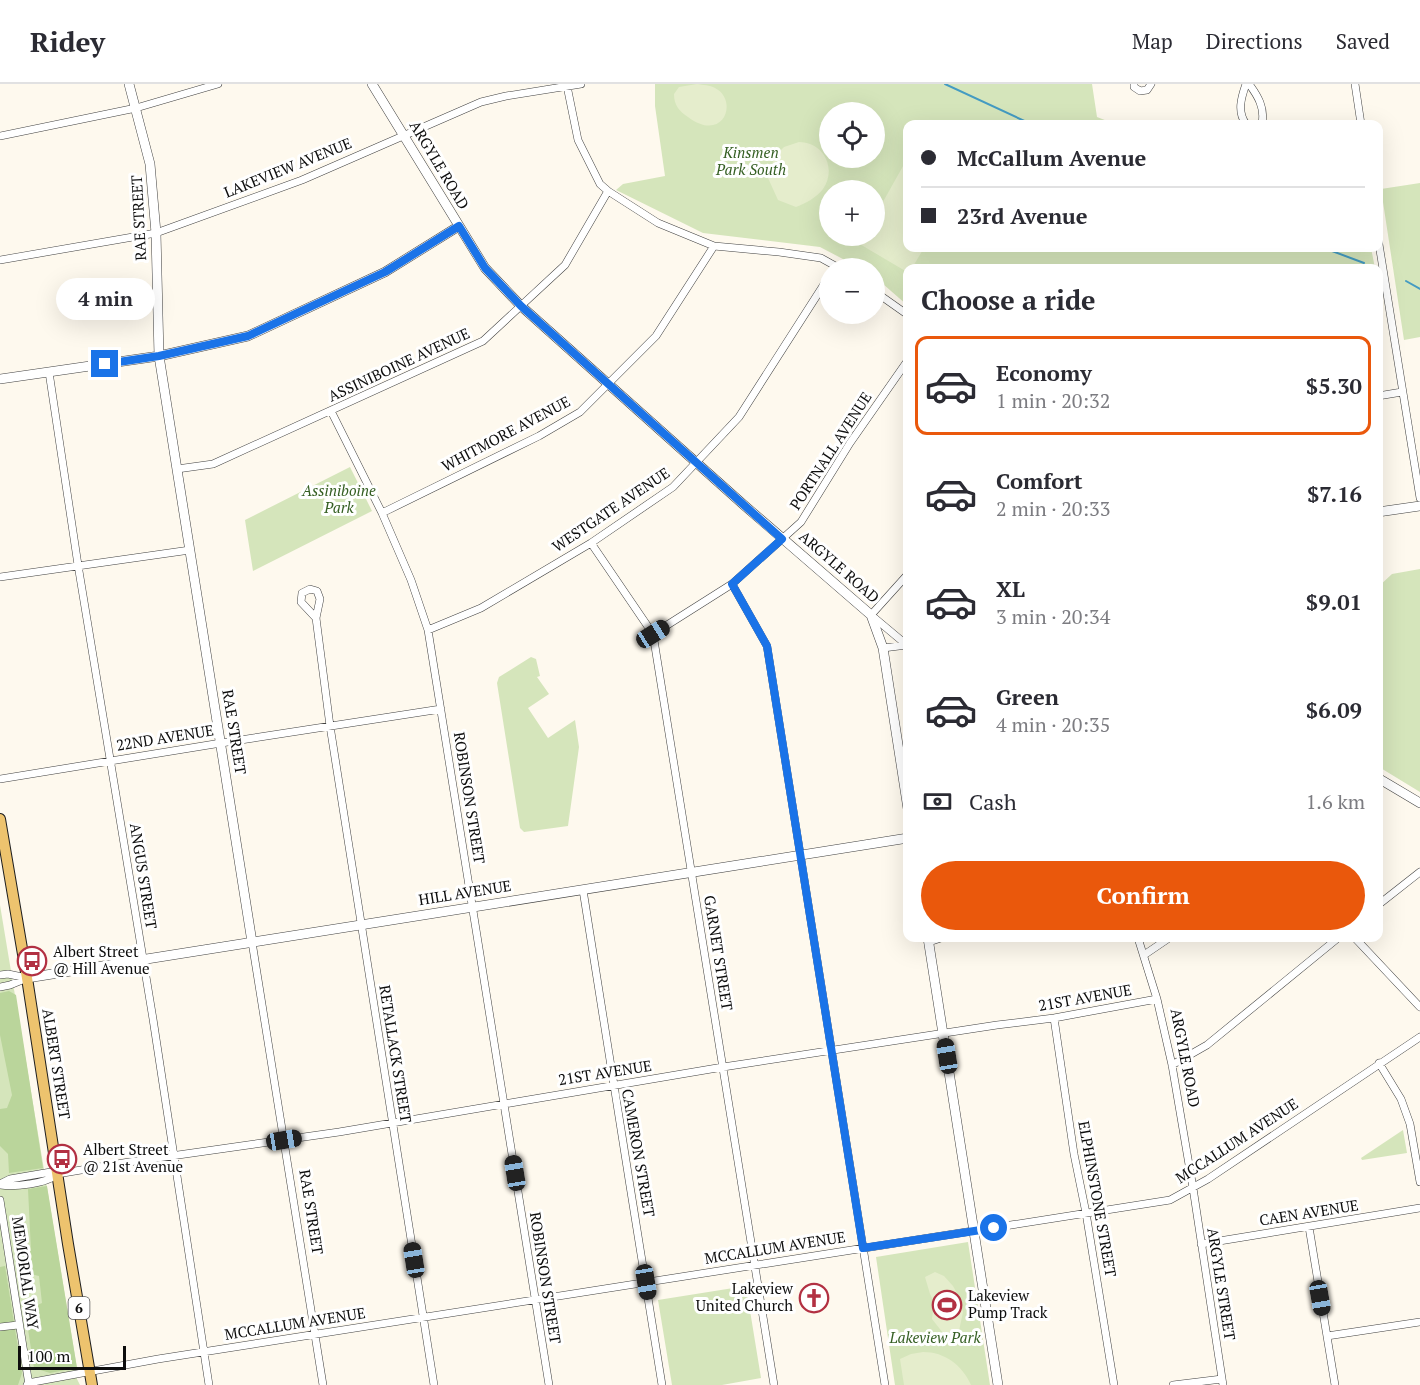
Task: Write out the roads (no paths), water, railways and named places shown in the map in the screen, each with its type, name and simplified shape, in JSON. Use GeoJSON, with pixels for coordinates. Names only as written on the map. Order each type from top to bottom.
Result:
{"type":"FeatureCollection","features":[{"type":"Feature","properties":{"kind":"main road","name":"ALBERT STREET"},"geometry":{"type":"LineString","coordinates":[[0,819],[92,1385]]}},
{"type":"Feature","properties":{"kind":"street","name":"RAE STREET"},"geometry":{"type":"LineString","coordinates":[[129,84],[150,164],[156,233],[159,356],[323,1385]]}},
{"type":"Feature","properties":{"kind":"street"},"geometry":{"type":"LineString","coordinates":[[0,136],[136,108],[218,84]]}},
{"type":"Feature","properties":{"kind":"street","name":"ARGYLE ROAD"},"geometry":{"type":"LineString","coordinates":[[372,84],[485,268],[521,306],[782,539],[903,642]]}},
{"type":"Feature","properties":{"kind":"street","name":"LAKEVIEW AVENUE"},"geometry":{"type":"LineString","coordinates":[[0,260],[156,233],[302,180],[481,102],[581,84]]}},
{"type":"Feature","properties":{"kind":"street"},"geometry":{"type":"LineString","coordinates":[[1134,84],[1134,87],[1140,91],[1147,90],[1151,84]]}},
{"type":"Feature","properties":{"kind":"street"},"geometry":{"type":"LineString","coordinates":[[1243,120],[1241,98],[1247,84],[1258,96],[1262,107],[1262,120]]}},
{"type":"Feature","properties":{"kind":"street"},"geometry":{"type":"LineString","coordinates":[[1355,84],[1360,120]]}},
{"type":"Feature","properties":{"kind":"street"},"geometry":{"type":"LineString","coordinates":[[567,86],[578,140],[600,184],[608,191],[658,223],[714,246],[821,258]]}},
{"type":"Feature","properties":{"kind":"street","name":"ASSINIBOINE AVENUE"},"geometry":{"type":"LineString","coordinates":[[177,469],[213,464],[483,341],[565,265],[608,191]]}},
{"type":"Feature","properties":{"kind":"street"},"geometry":{"type":"LineString","coordinates":[[0,379],[159,356],[248,336],[385,272],[459,226]]}},
{"type":"Feature","properties":{"kind":"street","name":"WHITMORE AVENUE"},"geometry":{"type":"LineString","coordinates":[[382,513],[540,436],[580,412],[656,336],[714,246]]}},
{"type":"Feature","properties":{"kind":"street"},"geometry":{"type":"LineString","coordinates":[[1383,270],[1420,498]]}},
{"type":"Feature","properties":{"kind":"street","name":"WESTGATE AVENUE"},"geometry":{"type":"LineString","coordinates":[[428,630],[481,608],[591,543],[673,487],[739,417],[819,292]]}},
{"type":"Feature","properties":{"kind":"street"},"geometry":{"type":"LineString","coordinates":[[885,297],[903,311]]}},
{"type":"Feature","properties":{"kind":"street","name":"PORTNALL AVENUE"},"geometry":{"type":"LineString","coordinates":[[653,634],[732,584],[801,522],[850,443],[903,367]]}},
{"type":"Feature","properties":{"kind":"street","name":"ANGUS STREET"},"geometry":{"type":"LineString","coordinates":[[49,372],[174,1156],[208,1385]]}},
{"type":"Feature","properties":{"kind":"street"},"geometry":{"type":"LineString","coordinates":[[1383,395],[1402,392]]}},
{"type":"Feature","properties":{"kind":"street","name":"ROBINSON STREET"},"geometry":{"type":"LineString","coordinates":[[331,411],[382,513],[411,580],[428,630],[549,1385]]}},
{"type":"Feature","properties":{"kind":"street"},"geometry":{"type":"LineString","coordinates":[[1383,511],[1420,506]]}},
{"type":"Feature","properties":{"kind":"street","name":"GARNET STREET"},"geometry":{"type":"LineString","coordinates":[[591,543],[653,634],[774,1385]]}},
{"type":"Feature","properties":{"kind":"street"},"geometry":{"type":"LineString","coordinates":[[0,577],[190,550]]}},
{"type":"Feature","properties":{"kind":"street"},"geometry":{"type":"LineString","coordinates":[[903,580],[872,615],[883,648],[903,777]]}},
{"type":"Feature","properties":{"kind":"street"},"geometry":{"type":"LineString","coordinates":[[732,584],[767,646],[885,1385]]}},
{"type":"Feature","properties":{"kind":"street","name":"RETALLACK STREET"},"geometry":{"type":"LineString","coordinates":[[316,618],[330,726],[434,1385]]}},
{"type":"Feature","properties":{"kind":"street"},"geometry":{"type":"LineString","coordinates":[[883,648],[903,646]]}},
{"type":"Feature","properties":{"kind":"street","name":"22ND AVENUE"},"geometry":{"type":"LineString","coordinates":[[0,779],[441,709]]}},
{"type":"Feature","properties":{"kind":"street"},"geometry":{"type":"LineString","coordinates":[[1383,781],[1420,803]]}},
{"type":"Feature","properties":{"kind":"street","name":"HILL AVENUE"},"geometry":{"type":"LineString","coordinates":[[27,978],[903,838]]}},
{"type":"Feature","properties":{"kind":"street"},"geometry":{"type":"LineString","coordinates":[[1383,901],[1420,872]]}},
{"type":"Feature","properties":{"kind":"street","name":"CAMERON STREET"},"geometry":{"type":"LineString","coordinates":[[583,890],[663,1385]]}},
{"type":"Feature","properties":{"kind":"street"},"geometry":{"type":"LineString","coordinates":[[929,942],[998,1385]]}},
{"type":"Feature","properties":{"kind":"street","name":"ARGYLE ROAD"},"geometry":{"type":"LineString","coordinates":[[1139,942],[1157,999],[1172,1065],[1193,1188]]}},
{"type":"Feature","properties":{"kind":"street"},"geometry":{"type":"LineString","coordinates":[[1144,956],[1163,942]]}},
{"type":"Feature","properties":{"kind":"street"},"geometry":{"type":"LineString","coordinates":[[1172,1065],[1207,1045],[1333,942]]}},
{"type":"Feature","properties":{"kind":"street"},"geometry":{"type":"LineString","coordinates":[[1359,942],[1420,1007]]}},
{"type":"Feature","properties":{"kind":"street"},"geometry":{"type":"LineString","coordinates":[[0,975],[8,974],[27,978]]}},
{"type":"Feature","properties":{"kind":"street"},"geometry":{"type":"LineString","coordinates":[[0,987],[27,978]]}},
{"type":"Feature","properties":{"kind":"street","name":"21ST AVENUE"},"geometry":{"type":"LineString","coordinates":[[0,1184],[11,1186],[52,1179],[57,1174],[129,1162],[284,1140],[723,1067],[1054,1018],[1157,999]]}},
{"type":"Feature","properties":{"kind":"street","name":"ELPHINSTONE STREET"},"geometry":{"type":"LineString","coordinates":[[1054,1018],[1074,1154],[1114,1385]]}},
{"type":"Feature","properties":{"kind":"street","name":"MCCALLUM AVENUE"},"geometry":{"type":"LineString","coordinates":[[28,1384],[158,1359],[1170,1200],[1193,1188],[1420,1037]]}},
{"type":"Feature","properties":{"kind":"street"},"geometry":{"type":"LineString","coordinates":[[1379,1063],[1401,1099],[1410,1124],[1420,1182]]}},
{"type":"Feature","properties":{"kind":"street","name":"ARGYLE STREET"},"geometry":{"type":"LineString","coordinates":[[1193,1188],[1223,1382]]}},
{"type":"Feature","properties":{"kind":"street","name":"MEMORIAL WAY"},"geometry":{"type":"LineString","coordinates":[[0,1200],[28,1384]]}},
{"type":"Feature","properties":{"kind":"street","name":"CAEN AVENUE"},"geometry":{"type":"LineString","coordinates":[[1201,1244],[1420,1208]]}},
{"type":"Feature","properties":{"kind":"street"},"geometry":{"type":"LineString","coordinates":[[1309,1227],[1335,1385]]}},
{"type":"Feature","properties":{"kind":"street"},"geometry":{"type":"LineString","coordinates":[[1327,1336],[1420,1322]]}},
{"type":"Feature","properties":{"kind":"street"},"geometry":{"type":"LineString","coordinates":[[0,1328],[18,1325]]}},
{"type":"Feature","properties":{"kind":"street"},"geometry":{"type":"LineString","coordinates":[[1173,1385],[1223,1382]]}},
{"type":"Feature","properties":{"kind":"waterway"},"geometry":{"type":"LineString","coordinates":[[945,84],[1022,120]]}},
{"type":"Feature","properties":{"kind":"waterway"},"geometry":{"type":"LineString","coordinates":[[1335,252],[1364,263]]}},
{"type":"Feature","properties":{"kind":"waterway"},"geometry":{"type":"LineString","coordinates":[[1406,281],[1420,289]]}},
{"type":"Feature","properties":{"kind":"place","name":"Albert Street @ Hill Avenue"},"geometry":{"type":"Point","coordinates":[32,961]}},
{"type":"Feature","properties":{"kind":"place","name":"Albert Street @ 21st Avenue"},"geometry":{"type":"Point","coordinates":[62,1159]}},
{"type":"Feature","properties":{"kind":"place","name":"Lakeview United Church"},"geometry":{"type":"Point","coordinates":[814,1298]}},
{"type":"Feature","properties":{"kind":"place","name":"Lakeview Pump Track"},"geometry":{"type":"Point","coordinates":[947,1305]}},
{"type":"Feature","properties":{"kind":"park label","name":"Kinsmen Park South"},"geometry":{"type":"Point","coordinates":[751,162]}},
{"type":"Feature","properties":{"kind":"park label","name":"Assiniboine Park"},"geometry":{"type":"Point","coordinates":[339,500]}},
{"type":"Feature","properties":{"kind":"park label","name":"Lakeview Park"},"geometry":{"type":"Point","coordinates":[935,1338]}}]}
